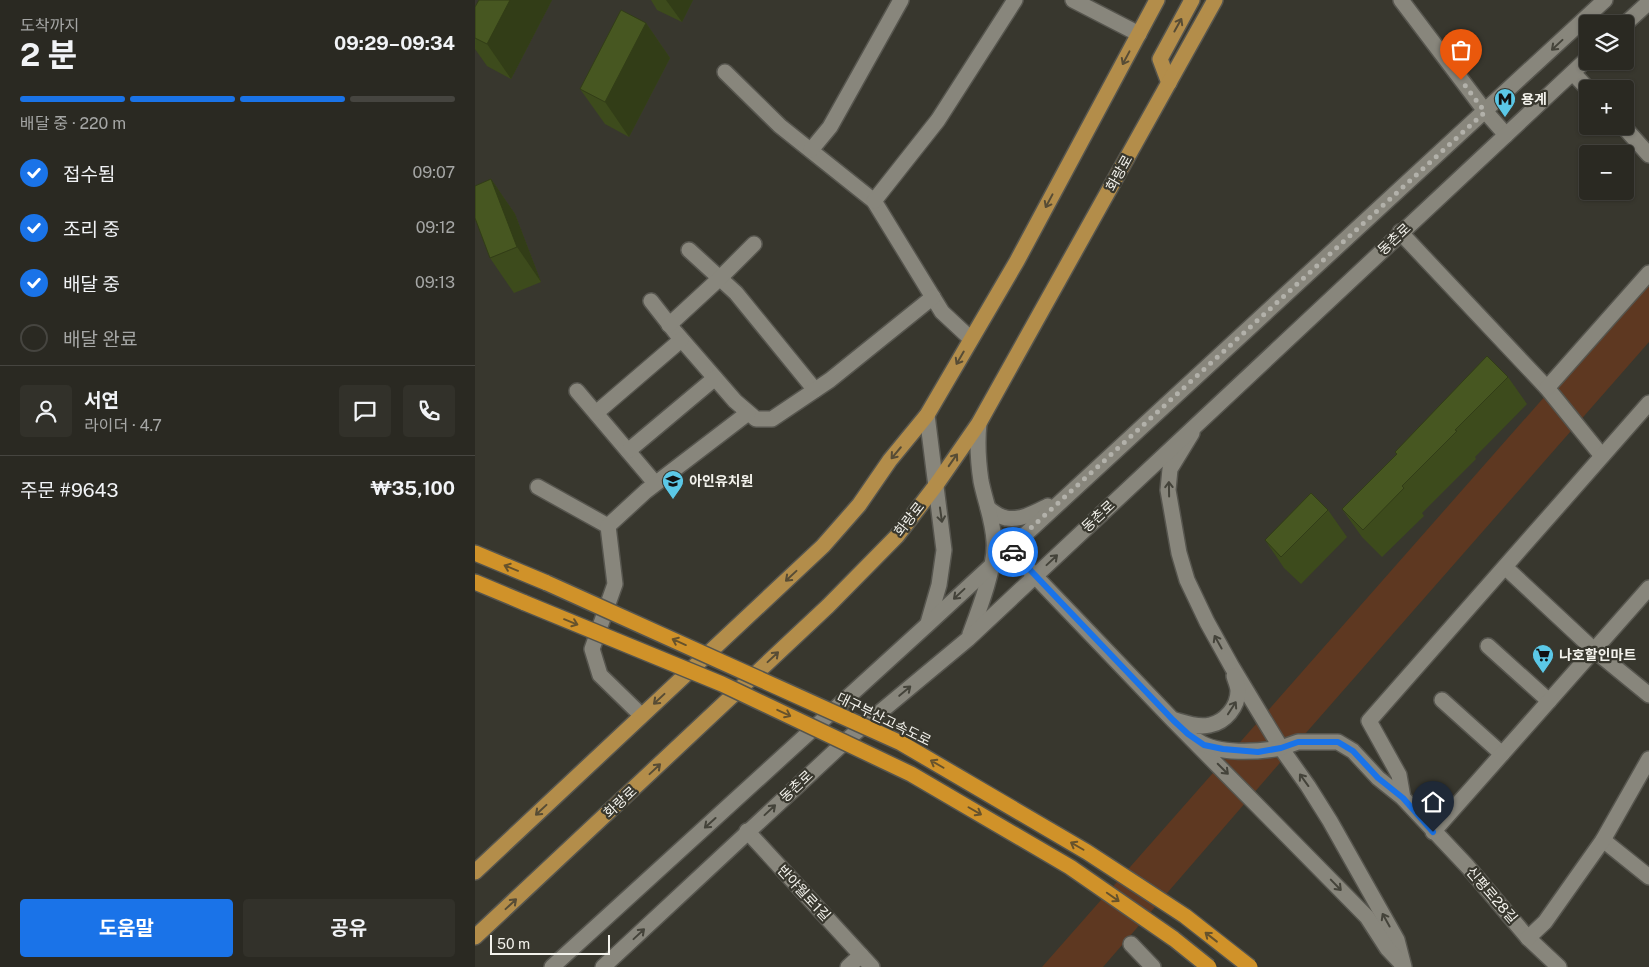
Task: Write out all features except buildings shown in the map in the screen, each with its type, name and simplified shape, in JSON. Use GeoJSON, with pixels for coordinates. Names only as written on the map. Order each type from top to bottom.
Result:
{"type":"FeatureCollection","features":[{"type":"Feature","properties":{"kind":"highway","name":"대구부산고속도로"},"geometry":{"type":"LineString","coordinates":[[475,553],[547,583],[901,743],[1087,852],[1185,916],[1249,967]]}},
{"type":"Feature","properties":{"kind":"highway"},"geometry":{"type":"LineString","coordinates":[[475,582],[722,684],[911,774],[1070,867],[1174,939],[1209,967]]}},
{"type":"Feature","properties":{"kind":"main road"},"geometry":{"type":"LineString","coordinates":[[475,872],[823,546],[859,505],[890,460],[927,415],[1017,261],[1157,0]]}},
{"type":"Feature","properties":{"kind":"main road"},"geometry":{"type":"LineString","coordinates":[[1169,83],[1160,59],[1192,0]]}},
{"type":"Feature","properties":{"kind":"main road","name":"화랑로"},"geometry":{"type":"LineString","coordinates":[[475,937],[828,606],[897,536],[979,423],[1215,0]]}},
{"type":"Feature","properties":{"kind":"street"},"geometry":{"type":"LineString","coordinates":[[811,150],[829,127],[901,0]]}},
{"type":"Feature","properties":{"kind":"street"},"geometry":{"type":"LineString","coordinates":[[874,201],[938,120],[1015,0]]}},
{"type":"Feature","properties":{"kind":"street"},"geometry":{"type":"LineString","coordinates":[[1073,0],[1139,34]]}},
{"type":"Feature","properties":{"kind":"street"},"geometry":{"type":"LineString","coordinates":[[1401,0],[1485,112],[1505,135]]}},
{"type":"Feature","properties":{"kind":"street"},"geometry":{"type":"LineString","coordinates":[[552,967],[927,625],[1605,0]]}},
{"type":"Feature","properties":{"kind":"street"},"geometry":{"type":"LineString","coordinates":[[1634,16],[1649,2]]}},
{"type":"Feature","properties":{"kind":"street","name":"동촌로"},"geometry":{"type":"LineString","coordinates":[[603,967],[849,738],[968,639],[1579,66]]}},
{"type":"Feature","properties":{"kind":"street"},"geometry":{"type":"LineString","coordinates":[[725,72],[780,126],[874,201],[942,312],[971,339]]}},
{"type":"Feature","properties":{"kind":"street"},"geometry":{"type":"LineString","coordinates":[[1573,72],[1580,80]]}},
{"type":"Feature","properties":{"kind":"street"},"geometry":{"type":"LineString","coordinates":[[1631,135],[1649,155]]}},
{"type":"Feature","properties":{"kind":"street"},"geometry":{"type":"LineString","coordinates":[[1401,232],[1547,388],[1602,456]]}},
{"type":"Feature","properties":{"kind":"street"},"geometry":{"type":"LineString","coordinates":[[669,325],[754,244]]}},
{"type":"Feature","properties":{"kind":"street"},"geometry":{"type":"LineString","coordinates":[[689,250],[736,293],[815,390]]}},
{"type":"Feature","properties":{"kind":"street"},"geometry":{"type":"LineString","coordinates":[[1547,388],[1649,273]]}},
{"type":"Feature","properties":{"kind":"street"},"geometry":{"type":"LineString","coordinates":[[651,301],[681,340],[735,401],[756,419],[772,419],[830,380],[933,297]]}},
{"type":"Feature","properties":{"kind":"street"},"geometry":{"type":"LineString","coordinates":[[596,413],[681,340]]}},
{"type":"Feature","properties":{"kind":"street"},"geometry":{"type":"LineString","coordinates":[[629,451],[715,378]]}},
{"type":"Feature","properties":{"kind":"street"},"geometry":{"type":"LineString","coordinates":[[577,391],[655,483]]}},
{"type":"Feature","properties":{"kind":"street"},"geometry":{"type":"LineString","coordinates":[[1403,798],[1399,775],[1369,721],[1649,403]]}},
{"type":"Feature","properties":{"kind":"street"},"geometry":{"type":"LineString","coordinates":[[608,526],[655,483],[748,413]]}},
{"type":"Feature","properties":{"kind":"street"},"geometry":{"type":"LineString","coordinates":[[927,415],[944,550],[939,585],[927,625]]}},
{"type":"Feature","properties":{"kind":"street"},"geometry":{"type":"LineString","coordinates":[[968,639],[983,601],[995,542],[980,472],[977,444],[979,423]]}},
{"type":"Feature","properties":{"kind":"street"},"geometry":{"type":"LineString","coordinates":[[1198,423],[1169,468],[1168,490],[1173,523],[1187,580],[1232,668],[1281,748],[1330,821],[1397,940],[1403,966]]}},
{"type":"Feature","properties":{"kind":"street"},"geometry":{"type":"LineString","coordinates":[[538,487],[608,526]]}},
{"type":"Feature","properties":{"kind":"street"},"geometry":{"type":"LineString","coordinates":[[988,508],[1005,518],[1014,518],[1033,513],[1063,498]]}},
{"type":"Feature","properties":{"kind":"street"},"geometry":{"type":"LineString","coordinates":[[608,526],[615,584],[593,649],[600,675],[641,715]]}},
{"type":"Feature","properties":{"kind":"street"},"geometry":{"type":"LineString","coordinates":[[1009,548],[1173,720],[1367,917],[1387,948],[1403,966]]}},
{"type":"Feature","properties":{"kind":"street"},"geometry":{"type":"LineString","coordinates":[[1505,566],[1594,650],[1649,696]]}},
{"type":"Feature","properties":{"kind":"street"},"geometry":{"type":"LineString","coordinates":[[1433,832],[1649,588]]}},
{"type":"Feature","properties":{"kind":"street"},"geometry":{"type":"LineString","coordinates":[[1488,646],[1549,701]]}},
{"type":"Feature","properties":{"kind":"street"},"geometry":{"type":"LineString","coordinates":[[1173,720],[1197,726],[1210,725],[1222,720],[1231,712],[1237,702],[1238,691],[1232,668]]}},
{"type":"Feature","properties":{"kind":"street"},"geometry":{"type":"LineString","coordinates":[[1441,700],[1502,754]]}},
{"type":"Feature","properties":{"kind":"street"},"geometry":{"type":"LineString","coordinates":[[1188,734],[1204,745],[1223,749],[1258,752],[1281,748]]}},
{"type":"Feature","properties":{"kind":"street","name":"신평로28길"},"geometry":{"type":"LineString","coordinates":[[1281,748],[1298,742],[1338,742],[1353,751],[1378,778],[1403,798],[1468,867],[1528,938],[1559,967]]}},
{"type":"Feature","properties":{"kind":"street"},"geometry":{"type":"LineString","coordinates":[[1528,938],[1545,922],[1603,840],[1649,759]]}},
{"type":"Feature","properties":{"kind":"street","name":"반야월로1길"},"geometry":{"type":"LineString","coordinates":[[747,832],[872,967]]}},
{"type":"Feature","properties":{"kind":"street"},"geometry":{"type":"LineString","coordinates":[[1603,840],[1649,877]]}},
{"type":"Feature","properties":{"kind":"street"},"geometry":{"type":"LineString","coordinates":[[1131,944],[1153,967]]}},
{"type":"Feature","properties":{"kind":"street"},"geometry":{"type":"LineString","coordinates":[[848,967],[861,955]]}},
{"type":"Feature","properties":{"kind":"shaded area"},"geometry":{"type":"Polygon","coordinates":[[[1649,278],[1649,342],[1103,967],[1042,967],[1649,278]]]}},
{"type":"Feature","properties":{"kind":"way so far"},"geometry":{"type":"LineString","coordinates":[[1013,552],[1009,548],[1485,112],[1461,80]]}},
{"type":"Feature","properties":{"kind":"place","name":"용계"},"geometry":{"type":"Point","coordinates":[1505,118]}},
{"type":"Feature","properties":{"kind":"place","name":"아인유치원"},"geometry":{"type":"Point","coordinates":[673,500]}},
{"type":"Feature","properties":{"kind":"place","name":"나호할인마트"},"geometry":{"type":"Point","coordinates":[1543,674]}},
{"type":"Feature","properties":{"kind":"route"},"geometry":{"type":"LineString","coordinates":[[1013,552],[1173,720],[1204,745],[1238,751],[1258,752],[1281,748],[1298,742],[1338,742],[1353,751],[1378,778],[1403,798],[1433,832]]}}]}
